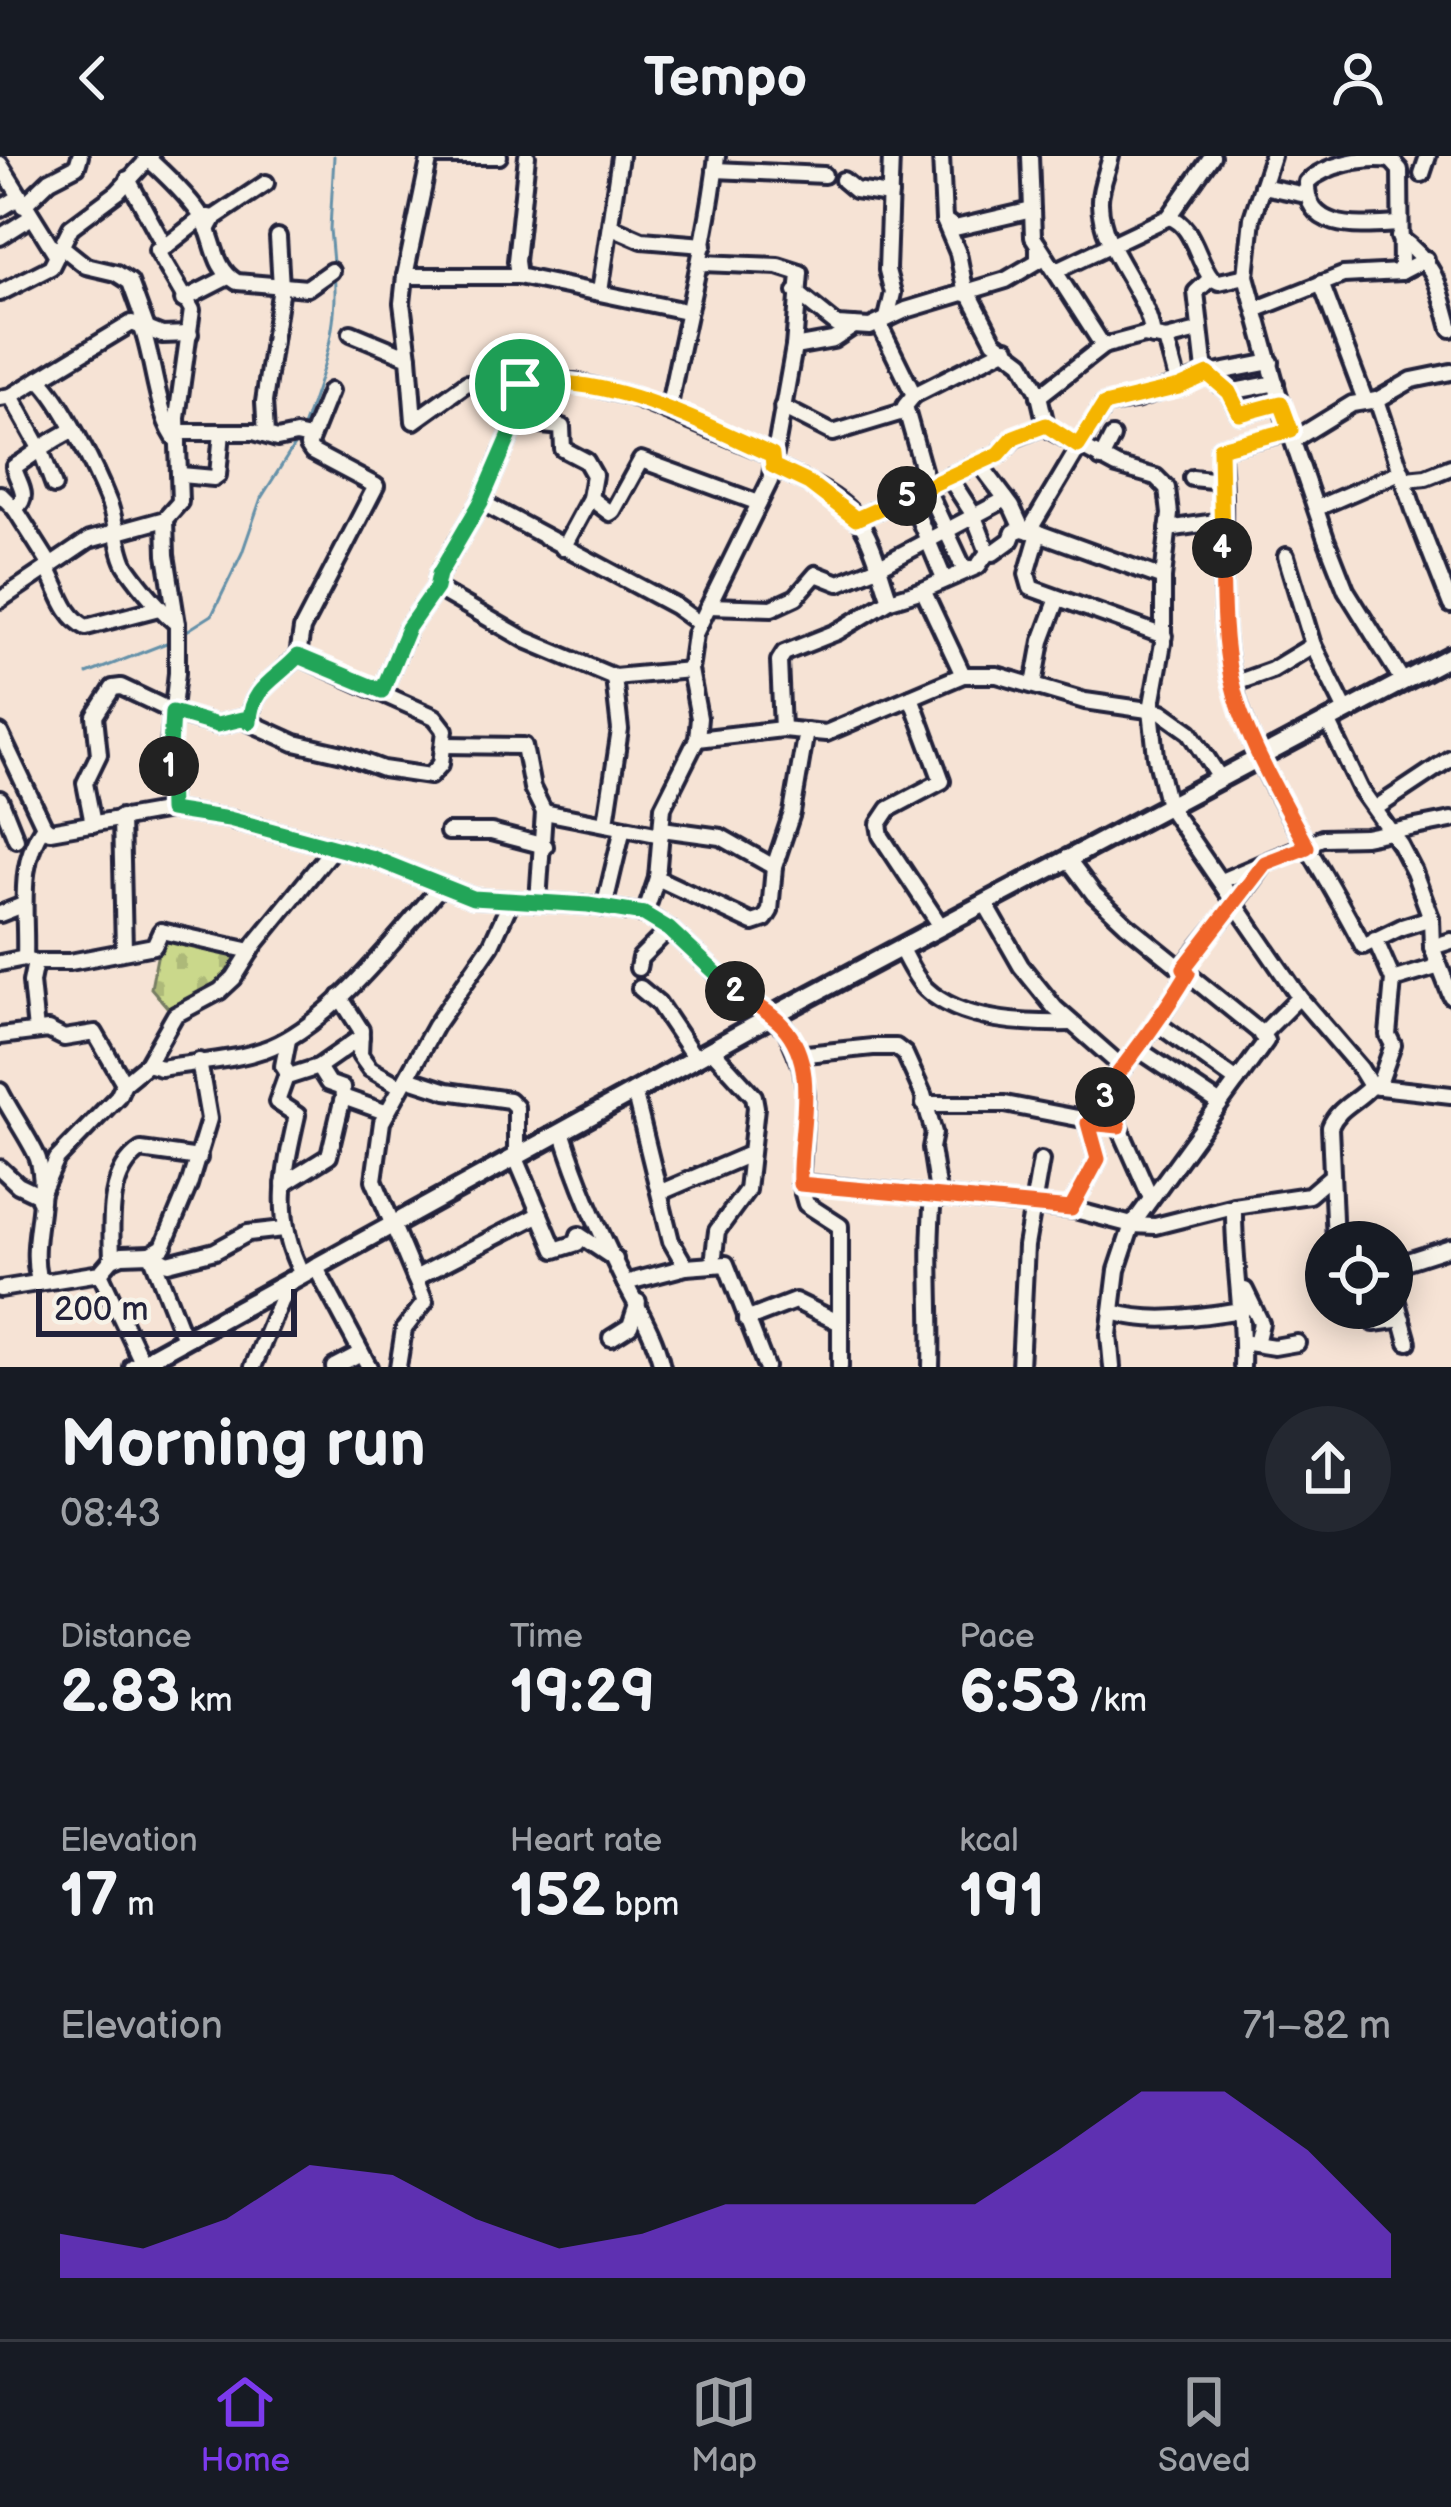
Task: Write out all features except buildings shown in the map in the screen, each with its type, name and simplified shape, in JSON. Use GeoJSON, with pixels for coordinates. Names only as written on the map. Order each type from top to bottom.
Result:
{"type":"FeatureCollection","features":[{"type":"Feature","properties":{"kind":"main road"},"geometry":{"type":"LineString","coordinates":[[139,1365],[772,1016],[1451,656]]}},
{"type":"Feature","properties":{"kind":"street"},"geometry":{"type":"LineString","coordinates":[[0,237],[50,180],[76,166],[80,156]]}},
{"type":"Feature","properties":{"kind":"street"},"geometry":{"type":"LineString","coordinates":[[499,156],[432,156],[403,303],[414,421],[467,382],[575,382],[668,411],[773,461],[856,519],[890,600]]}},
{"type":"Feature","properties":{"kind":"street"},"geometry":{"type":"LineString","coordinates":[[518,276],[527,156]]}},
{"type":"Feature","properties":{"kind":"street"},"geometry":{"type":"LineString","coordinates":[[600,292],[620,156]]}},
{"type":"Feature","properties":{"kind":"street"},"geometry":{"type":"LineString","coordinates":[[890,156],[886,270],[893,293],[883,321],[914,395]]}},
{"type":"Feature","properties":{"kind":"street"},"geometry":{"type":"LineString","coordinates":[[941,156],[944,220],[968,294],[994,341],[1022,362],[1039,396],[1046,425],[1101,459],[1156,477],[1170,496],[1164,636],[1150,710],[1168,806],[1299,998],[1375,1086],[1451,1095]]}},
{"type":"Feature","properties":{"kind":"street"},"geometry":{"type":"LineString","coordinates":[[1030,156],[1030,228],[1102,346]]}},
{"type":"Feature","properties":{"kind":"street"},"geometry":{"type":"LineString","coordinates":[[1111,156],[1099,201],[1111,246],[1179,387]]}},
{"type":"Feature","properties":{"kind":"street"},"geometry":{"type":"LineString","coordinates":[[1058,270],[1169,217],[1212,156]]}},
{"type":"Feature","properties":{"kind":"street"},"geometry":{"type":"LineString","coordinates":[[1272,156],[1252,218],[1246,276],[1281,403],[1346,590],[1402,680]]}},
{"type":"Feature","properties":{"kind":"street"},"geometry":{"type":"LineString","coordinates":[[1422,174],[1428,156]]}},
{"type":"Feature","properties":{"kind":"street"},"geometry":{"type":"LineString","coordinates":[[0,293],[50,267],[83,215],[118,192],[148,157],[209,221],[218,262],[228,277],[280,287],[314,286],[331,271]]}},
{"type":"Feature","properties":{"kind":"street"},"geometry":{"type":"LineString","coordinates":[[1401,272],[1399,230],[1400,170],[1392,158],[1369,158],[1307,182],[1306,195],[1320,218],[1399,230],[1426,259],[1451,329]]}},
{"type":"Feature","properties":{"kind":"street"},"geometry":{"type":"LineString","coordinates":[[2,160],[24,207],[58,250],[130,282],[153,355],[169,432],[179,437],[261,430],[278,439],[310,438]]}},
{"type":"Feature","properties":{"kind":"street"},"geometry":{"type":"LineString","coordinates":[[668,411],[686,311],[702,263],[716,163],[824,175]]}},
{"type":"Feature","properties":{"kind":"street"},"geometry":{"type":"LineString","coordinates":[[128,179],[165,247]]}},
{"type":"Feature","properties":{"kind":"street"},"geometry":{"type":"LineString","coordinates":[[843,180],[855,190],[890,195]]}},
{"type":"Feature","properties":{"kind":"street"},"geometry":{"type":"LineString","coordinates":[[0,600],[89,540],[165,519],[180,502],[177,418],[192,310],[157,250],[266,183]]}},
{"type":"Feature","properties":{"kind":"street"},"geometry":{"type":"LineString","coordinates":[[1262,186],[1306,195]]}},
{"type":"Feature","properties":{"kind":"street"},"geometry":{"type":"LineString","coordinates":[[0,209],[24,207]]}},
{"type":"Feature","properties":{"kind":"street"},"geometry":{"type":"LineString","coordinates":[[944,220],[955,228],[1032,210]]}},
{"type":"Feature","properties":{"kind":"street"},"geometry":{"type":"LineString","coordinates":[[1169,217],[1186,227],[1211,278],[1219,282],[1246,276]]}},
{"type":"Feature","properties":{"kind":"street"},"geometry":{"type":"LineString","coordinates":[[612,227],[642,240],[704,245]]}},
{"type":"Feature","properties":{"kind":"street"},"geometry":{"type":"LineString","coordinates":[[261,430],[280,287],[278,237]]}},
{"type":"Feature","properties":{"kind":"street"},"geometry":{"type":"LineString","coordinates":[[796,292],[823,309],[837,325],[883,321],[1006,280],[1038,261],[1038,245]]}},
{"type":"Feature","properties":{"kind":"street"},"geometry":{"type":"LineString","coordinates":[[1257,309],[1343,275],[1401,272],[1426,259]]}},
{"type":"Feature","properties":{"kind":"street"},"geometry":{"type":"LineString","coordinates":[[644,914],[657,878],[663,807],[698,739],[690,670],[700,624],[759,503],[773,461],[794,347],[800,273],[778,266],[702,263]]}},
{"type":"Feature","properties":{"kind":"street"},"geometry":{"type":"LineString","coordinates":[[405,277],[518,276],[686,311]]}},
{"type":"Feature","properties":{"kind":"street"},"geometry":{"type":"LineString","coordinates":[[183,300],[228,277]]}},
{"type":"Feature","properties":{"kind":"street"},"geometry":{"type":"LineString","coordinates":[[1211,278],[1196,292],[1198,331],[1208,374],[1229,392],[1240,414],[1281,403]]}},
{"type":"Feature","properties":{"kind":"street"},"geometry":{"type":"LineString","coordinates":[[1321,284],[1404,474],[1415,516],[1451,605]]}},
{"type":"Feature","properties":{"kind":"street"},"geometry":{"type":"LineString","coordinates":[[796,320],[823,309]]}},
{"type":"Feature","properties":{"kind":"street"},"geometry":{"type":"LineString","coordinates":[[54,486],[40,448],[5,397],[132,323],[162,334],[190,334]]}},
{"type":"Feature","properties":{"kind":"street"},"geometry":{"type":"LineString","coordinates":[[794,347],[833,340],[854,326]]}},
{"type":"Feature","properties":{"kind":"street"},"geometry":{"type":"LineString","coordinates":[[1039,396],[1102,346],[1144,335],[1159,338],[1198,331]]}},
{"type":"Feature","properties":{"kind":"street"},"geometry":{"type":"LineString","coordinates":[[351,333],[409,357]]}},
{"type":"Feature","properties":{"kind":"street"},"geometry":{"type":"LineString","coordinates":[[965,571],[928,487],[905,401],[1007,348]]}},
{"type":"Feature","properties":{"kind":"street"},"geometry":{"type":"LineString","coordinates":[[1164,636],[1031,589],[1027,574],[1030,531],[1104,405],[1179,387],[1208,374],[1270,362]]}},
{"type":"Feature","properties":{"kind":"street"},"geometry":{"type":"LineString","coordinates":[[1431,918],[1363,946],[1260,757],[1233,684],[1224,624],[1220,448],[1293,435],[1412,380],[1451,372]]}},
{"type":"Feature","properties":{"kind":"street"},"geometry":{"type":"LineString","coordinates":[[39,379],[73,430],[110,503],[124,563],[140,578],[150,601],[177,624]]}},
{"type":"Feature","properties":{"kind":"street"},"geometry":{"type":"LineString","coordinates":[[1229,392],[1276,382]]}},
{"type":"Feature","properties":{"kind":"street"},"geometry":{"type":"LineString","coordinates":[[382,691],[408,628],[436,588],[439,574],[481,502],[512,422],[520,384]]}},
{"type":"Feature","properties":{"kind":"street"},"geometry":{"type":"LineString","coordinates":[[250,722],[257,692],[298,656],[302,628],[376,486],[312,452],[310,438],[330,391]]}},
{"type":"Feature","properties":{"kind":"street"},"geometry":{"type":"LineString","coordinates":[[782,407],[833,433],[906,411]]}},
{"type":"Feature","properties":{"kind":"street"},"geometry":{"type":"LineString","coordinates":[[512,422],[562,427],[563,449],[586,461],[594,476],[590,498],[563,548]]}},
{"type":"Feature","properties":{"kind":"street"},"geometry":{"type":"LineString","coordinates":[[856,519],[980,464],[1008,448],[1014,437],[1046,425]]}},
{"type":"Feature","properties":{"kind":"street"},"geometry":{"type":"LineString","coordinates":[[14,509],[21,504],[24,491],[14,467],[73,430]]}},
{"type":"Feature","properties":{"kind":"street"},"geometry":{"type":"LineString","coordinates":[[181,475],[218,475],[222,432]]}},
{"type":"Feature","properties":{"kind":"street"},"geometry":{"type":"LineString","coordinates":[[1101,459],[1112,437]]}},
{"type":"Feature","properties":{"kind":"street"},"geometry":{"type":"LineString","coordinates":[[590,498],[613,511],[641,460],[759,503]]}},
{"type":"Feature","properties":{"kind":"street"},"geometry":{"type":"LineString","coordinates":[[1156,477],[1163,461]]}},
{"type":"Feature","properties":{"kind":"street"},"geometry":{"type":"LineString","coordinates":[[980,464],[1030,531],[1163,578]]}},
{"type":"Feature","properties":{"kind":"street"},"geometry":{"type":"LineString","coordinates":[[1317,508],[1404,474],[1426,477],[1451,467]]}},
{"type":"Feature","properties":{"kind":"street"},"geometry":{"type":"LineString","coordinates":[[782,729],[779,661],[784,653],[837,632],[890,600],[985,561],[988,552],[974,514],[950,477]]}},
{"type":"Feature","properties":{"kind":"street"},"geometry":{"type":"LineString","coordinates":[[1192,478],[1221,482]]}},
{"type":"Feature","properties":{"kind":"street"},"geometry":{"type":"LineString","coordinates":[[0,494],[49,567],[68,614],[86,627],[159,608]]}},
{"type":"Feature","properties":{"kind":"street"},"geometry":{"type":"LineString","coordinates":[[909,495],[944,579]]}},
{"type":"Feature","properties":{"kind":"street"},"geometry":{"type":"LineString","coordinates":[[709,606],[772,608],[796,597],[816,574],[839,583],[1006,499]]}},
{"type":"Feature","properties":{"kind":"street"},"geometry":{"type":"LineString","coordinates":[[481,502],[700,624]]}},
{"type":"Feature","properties":{"kind":"street"},"geometry":{"type":"LineString","coordinates":[[165,519],[177,624],[170,810]]}},
{"type":"Feature","properties":{"kind":"street"},"geometry":{"type":"LineString","coordinates":[[1168,529],[1222,521]]}},
{"type":"Feature","properties":{"kind":"street"},"geometry":{"type":"LineString","coordinates":[[988,552],[1030,531]]}},
{"type":"Feature","properties":{"kind":"street"},"geometry":{"type":"LineString","coordinates":[[1286,556],[1313,646],[1346,711]]}},
{"type":"Feature","properties":{"kind":"street"},"geometry":{"type":"LineString","coordinates":[[436,588],[526,640],[614,677],[690,670]]}},
{"type":"Feature","properties":{"kind":"street"},"geometry":{"type":"LineString","coordinates":[[923,590],[963,675]]}},
{"type":"Feature","properties":{"kind":"street"},"geometry":{"type":"LineString","coordinates":[[1034,685],[1042,641],[1057,601]]}},
{"type":"Feature","properties":{"kind":"street"},"geometry":{"type":"LineString","coordinates":[[1233,684],[1272,670],[1313,646]]}},
{"type":"Feature","properties":{"kind":"street"},"geometry":{"type":"LineString","coordinates":[[93,824],[85,783],[99,754],[94,716],[113,688],[122,687],[172,712],[217,725],[242,719],[295,743],[411,775],[436,772],[445,730],[435,717],[298,656]]}},
{"type":"Feature","properties":{"kind":"street"},"geometry":{"type":"LineString","coordinates":[[698,739],[782,729],[826,733],[963,675],[997,675],[1085,701],[1162,712],[1190,732],[1220,778]]}},
{"type":"Feature","properties":{"kind":"street"},"geometry":{"type":"LineString","coordinates":[[606,822],[620,730],[614,677]]}},
{"type":"Feature","properties":{"kind":"street"},"geometry":{"type":"LineString","coordinates":[[911,697],[942,781],[889,809],[879,824],[881,836],[940,926]]}},
{"type":"Feature","properties":{"kind":"street"},"geometry":{"type":"LineString","coordinates":[[1328,721],[1361,790],[1414,872],[1431,918],[1437,961],[1432,968],[1393,980]]}},
{"type":"Feature","properties":{"kind":"street"},"geometry":{"type":"LineString","coordinates":[[657,878],[760,923],[770,911],[774,867],[792,813],[806,731]]}},
{"type":"Feature","properties":{"kind":"street"},"geometry":{"type":"LineString","coordinates":[[2,742],[41,829]]}},
{"type":"Feature","properties":{"kind":"street"},"geometry":{"type":"LineString","coordinates":[[444,745],[524,746],[532,788],[544,812],[538,902]]}},
{"type":"Feature","properties":{"kind":"street"},"geometry":{"type":"LineString","coordinates":[[1376,808],[1451,758]]}},
{"type":"Feature","properties":{"kind":"street"},"geometry":{"type":"LineString","coordinates":[[1,802],[16,839]]}},
{"type":"Feature","properties":{"kind":"street"},"geometry":{"type":"LineString","coordinates":[[1,848],[41,829],[59,832],[170,810],[229,819],[373,858],[473,898],[644,914],[669,929],[737,992],[786,1029],[797,1055],[806,1095],[800,1184],[806,1204],[840,1226],[840,1367]]}},
{"type":"Feature","properties":{"kind":"street"},"geometry":{"type":"LineString","coordinates":[[544,812],[622,828],[721,837],[774,867]]}},
{"type":"Feature","properties":{"kind":"street"},"geometry":{"type":"LineString","coordinates":[[121,817],[124,950]]}},
{"type":"Feature","properties":{"kind":"street"},"geometry":{"type":"LineString","coordinates":[[1221,881],[1322,838],[1365,837],[1451,820]]}},
{"type":"Feature","properties":{"kind":"street"},"geometry":{"type":"LineString","coordinates":[[604,908],[622,828]]}},
{"type":"Feature","properties":{"kind":"street"},"geometry":{"type":"LineString","coordinates":[[36,1031],[23,905],[29,845],[41,829]]}},
{"type":"Feature","properties":{"kind":"street"},"geometry":{"type":"LineString","coordinates":[[448,832],[491,832],[545,846]]}},
{"type":"Feature","properties":{"kind":"street"},"geometry":{"type":"LineString","coordinates":[[39,1197],[57,1159],[118,1096],[124,1083],[147,1064],[176,1015],[220,991],[334,848]]}},
{"type":"Feature","properties":{"kind":"street"},"geometry":{"type":"LineString","coordinates":[[1067,858],[1094,894],[1266,1041],[1132,1225],[1117,1270],[1112,1367]]}},
{"type":"Feature","properties":{"kind":"street"},"geometry":{"type":"LineString","coordinates":[[1150,1196],[1104,1092],[1120,1066],[1158,1024],[1206,934],[1235,905],[1265,863]]}},
{"type":"Feature","properties":{"kind":"street"},"geometry":{"type":"LineString","coordinates":[[147,1064],[161,1068],[260,1052],[288,1040],[340,997],[441,886]]}},
{"type":"Feature","properties":{"kind":"street"},"geometry":{"type":"LineString","coordinates":[[398,1367],[404,1329],[425,1302],[374,1180],[385,1112],[435,1026],[491,945],[511,901]]}},
{"type":"Feature","properties":{"kind":"street"},"geometry":{"type":"LineString","coordinates":[[985,903],[1054,1016],[1071,1023],[1120,1066]]}},
{"type":"Feature","properties":{"kind":"street"},"geometry":{"type":"LineString","coordinates":[[0,914],[23,905]]}},
{"type":"Feature","properties":{"kind":"street"},"geometry":{"type":"LineString","coordinates":[[638,968],[640,958],[669,929]]}},
{"type":"Feature","properties":{"kind":"street"},"geometry":{"type":"LineString","coordinates":[[0,963],[70,962],[154,946],[161,932],[251,951]]}},
{"type":"Feature","properties":{"kind":"street"},"geometry":{"type":"LineString","coordinates":[[1333,1221],[1330,1126],[1334,1117],[1375,1086],[1393,1045],[1388,1035],[1393,980],[1375,940]]}},
{"type":"Feature","properties":{"kind":"street"},"geometry":{"type":"LineString","coordinates":[[1432,947],[1451,941]]}},
{"type":"Feature","properties":{"kind":"street"},"geometry":{"type":"LineString","coordinates":[[1432,947],[1451,996]]}},
{"type":"Feature","properties":{"kind":"street"},"geometry":{"type":"LineString","coordinates":[[901,949],[928,991],[957,1007],[1032,1024],[1054,1016]]}},
{"type":"Feature","properties":{"kind":"street"},"geometry":{"type":"LineString","coordinates":[[640,988],[703,1054],[754,1096],[747,1190],[717,1231],[713,1263]]}},
{"type":"Feature","properties":{"kind":"street"},"geometry":{"type":"LineString","coordinates":[[340,997],[358,1025],[360,1055],[370,1069],[404,1082],[509,1100],[516,1107],[516,1158],[555,1250],[577,1243],[579,1235],[616,1259]]}},
{"type":"Feature","properties":{"kind":"street"},"geometry":{"type":"LineString","coordinates":[[1261,1035],[1299,998]]}},
{"type":"Feature","properties":{"kind":"street"},"geometry":{"type":"LineString","coordinates":[[1158,1024],[1237,1081]]}},
{"type":"Feature","properties":{"kind":"street"},"geometry":{"type":"LineString","coordinates":[[0,1036],[48,1030],[64,1038],[95,1033],[124,1083]]}},
{"type":"Feature","properties":{"kind":"street"},"geometry":{"type":"LineString","coordinates":[[287,1074],[319,1067],[361,1037]]}},
{"type":"Feature","properties":{"kind":"street"},"geometry":{"type":"LineString","coordinates":[[288,1040],[283,1066],[287,1074],[278,1102],[297,1115],[284,1184],[284,1229],[302,1273],[365,1360],[334,1367]]}},
{"type":"Feature","properties":{"kind":"street"},"geometry":{"type":"LineString","coordinates":[[797,1055],[896,1047],[905,1054],[934,1133],[936,1198],[929,1240],[931,1367]]}},
{"type":"Feature","properties":{"kind":"street"},"geometry":{"type":"LineString","coordinates":[[1138,1048],[1219,1103]]}},
{"type":"Feature","properties":{"kind":"street"},"geometry":{"type":"LineString","coordinates":[[112,1258],[151,1255],[163,1247],[199,1158],[209,1119],[200,1061]]}},
{"type":"Feature","properties":{"kind":"street"},"geometry":{"type":"LineString","coordinates":[[284,1184],[329,1156],[343,1096],[342,1088],[328,1083],[319,1067]]}},
{"type":"Feature","properties":{"kind":"street"},"geometry":{"type":"LineString","coordinates":[[0,1091],[37,1155],[34,1260],[38,1277],[44,1280]]}},
{"type":"Feature","properties":{"kind":"street"},"geometry":{"type":"LineString","coordinates":[[634,1091],[671,1240],[686,1267]]}},
{"type":"Feature","properties":{"kind":"street"},"geometry":{"type":"LineString","coordinates":[[343,1096],[385,1112]]}},
{"type":"Feature","properties":{"kind":"street"},"geometry":{"type":"LineString","coordinates":[[924,1104],[1005,1104],[1119,1126]]}},
{"type":"Feature","properties":{"kind":"street"},"geometry":{"type":"LineString","coordinates":[[1071,1209],[1098,1159],[1088,1123]]}},
{"type":"Feature","properties":{"kind":"street"},"geometry":{"type":"LineString","coordinates":[[563,1134],[583,1197],[638,1302],[662,1367]]}},
{"type":"Feature","properties":{"kind":"street"},"geometry":{"type":"LineString","coordinates":[[0,1289],[100,1273],[112,1258],[111,1208],[125,1164],[135,1152],[199,1158]]}},
{"type":"Feature","properties":{"kind":"street"},"geometry":{"type":"LineString","coordinates":[[661,1192],[750,1154]]}},
{"type":"Feature","properties":{"kind":"street"},"geometry":{"type":"LineString","coordinates":[[1020,1367],[1020,1309],[1041,1160]]}},
{"type":"Feature","properties":{"kind":"street"},"geometry":{"type":"LineString","coordinates":[[0,1168],[39,1197]]}},
{"type":"Feature","properties":{"kind":"street"},"geometry":{"type":"LineString","coordinates":[[800,1184],[1071,1209],[1132,1225],[1177,1222],[1234,1206],[1309,1195],[1330,1177]]}},
{"type":"Feature","properties":{"kind":"street"},"geometry":{"type":"LineString","coordinates":[[1234,1206],[1233,1260],[1261,1323],[1242,1367]]}},
{"type":"Feature","properties":{"kind":"street"},"geometry":{"type":"LineString","coordinates":[[415,1278],[540,1214]]}},
{"type":"Feature","properties":{"kind":"street"},"geometry":{"type":"LineString","coordinates":[[151,1255],[168,1263],[215,1251],[248,1233],[284,1229]]}},
{"type":"Feature","properties":{"kind":"street"},"geometry":{"type":"LineString","coordinates":[[1413,1261],[1451,1247]]}},
{"type":"Feature","properties":{"kind":"street"},"geometry":{"type":"LineString","coordinates":[[151,1255],[184,1339]]}},
{"type":"Feature","properties":{"kind":"street"},"geometry":{"type":"LineString","coordinates":[[625,1283],[686,1267],[726,1264],[733,1272],[766,1367]]}},
{"type":"Feature","properties":{"kind":"street"},"geometry":{"type":"LineString","coordinates":[[100,1273],[139,1365]]}},
{"type":"Feature","properties":{"kind":"street"},"geometry":{"type":"LineString","coordinates":[[253,1367],[258,1349],[302,1273]]}},
{"type":"Feature","properties":{"kind":"street"},"geometry":{"type":"LineString","coordinates":[[1238,1275],[1249,1344]]}},
{"type":"Feature","properties":{"kind":"street"},"geometry":{"type":"LineString","coordinates":[[746,1320],[795,1301],[838,1322]]}},
{"type":"Feature","properties":{"kind":"street"},"geometry":{"type":"LineString","coordinates":[[611,1338],[630,1326],[638,1302]]}},
{"type":"Feature","properties":{"kind":"street"},"geometry":{"type":"LineString","coordinates":[[1112,1312],[1162,1321],[1243,1310]]}},
{"type":"Feature","properties":{"kind":"street"},"geometry":{"type":"LineString","coordinates":[[1405,1329],[1408,1342]]}},
{"type":"Feature","properties":{"kind":"street"},"geometry":{"type":"LineString","coordinates":[[1249,1344],[1297,1343]]}},
{"type":"Feature","properties":{"kind":"street"},"geometry":{"type":"LineString","coordinates":[[236,1367],[258,1349]]}},
{"type":"Feature","properties":{"kind":"green space"},"geometry":{"type":"Polygon","coordinates":[[[162,932],[247,952],[231,977],[173,1014],[151,988],[162,932]]]}},
{"type":"Feature","properties":{"kind":"waterway"},"geometry":{"type":"LineString","coordinates":[[333,263],[334,156]]}},
{"type":"Feature","properties":{"kind":"waterway"},"geometry":{"type":"LineString","coordinates":[[301,432],[331,334],[334,273]]}},
{"type":"Feature","properties":{"kind":"waterway"},"geometry":{"type":"LineString","coordinates":[[182,634],[212,615],[242,553],[261,498],[297,441]]}},
{"type":"Feature","properties":{"kind":"waterway"},"geometry":{"type":"LineString","coordinates":[[87,674],[169,642]]}},
{"type":"Feature","properties":{"kind":"route"},"geometry":{"type":"LineString","coordinates":[[1208,374],[1229,392],[1240,414],[1281,403],[1291,430],[1220,448],[1224,624],[1240,705],[1260,757],[1307,847],[1265,863],[1235,905],[1206,934],[1158,1024],[1120,1066],[1104,1092],[1119,1126],[1088,1123],[1098,1159],[1071,1209],[800,1184],[806,1095],[802,1067],[786,1029],[737,992],[669,929],[644,914],[588,905],[473,898],[373,858],[229,819],[170,810],[172,712],[217,725],[242,719],[250,722],[257,692],[298,656],[382,691],[408,628],[436,588],[439,574],[481,502],[510,435],[520,384],[575,382],[631,396],[772,455],[773,466],[809,483],[856,519],[999,454],[1014,437],[1046,425],[1078,446],[1104,405],[1136,400],[1208,374]]}}]}
